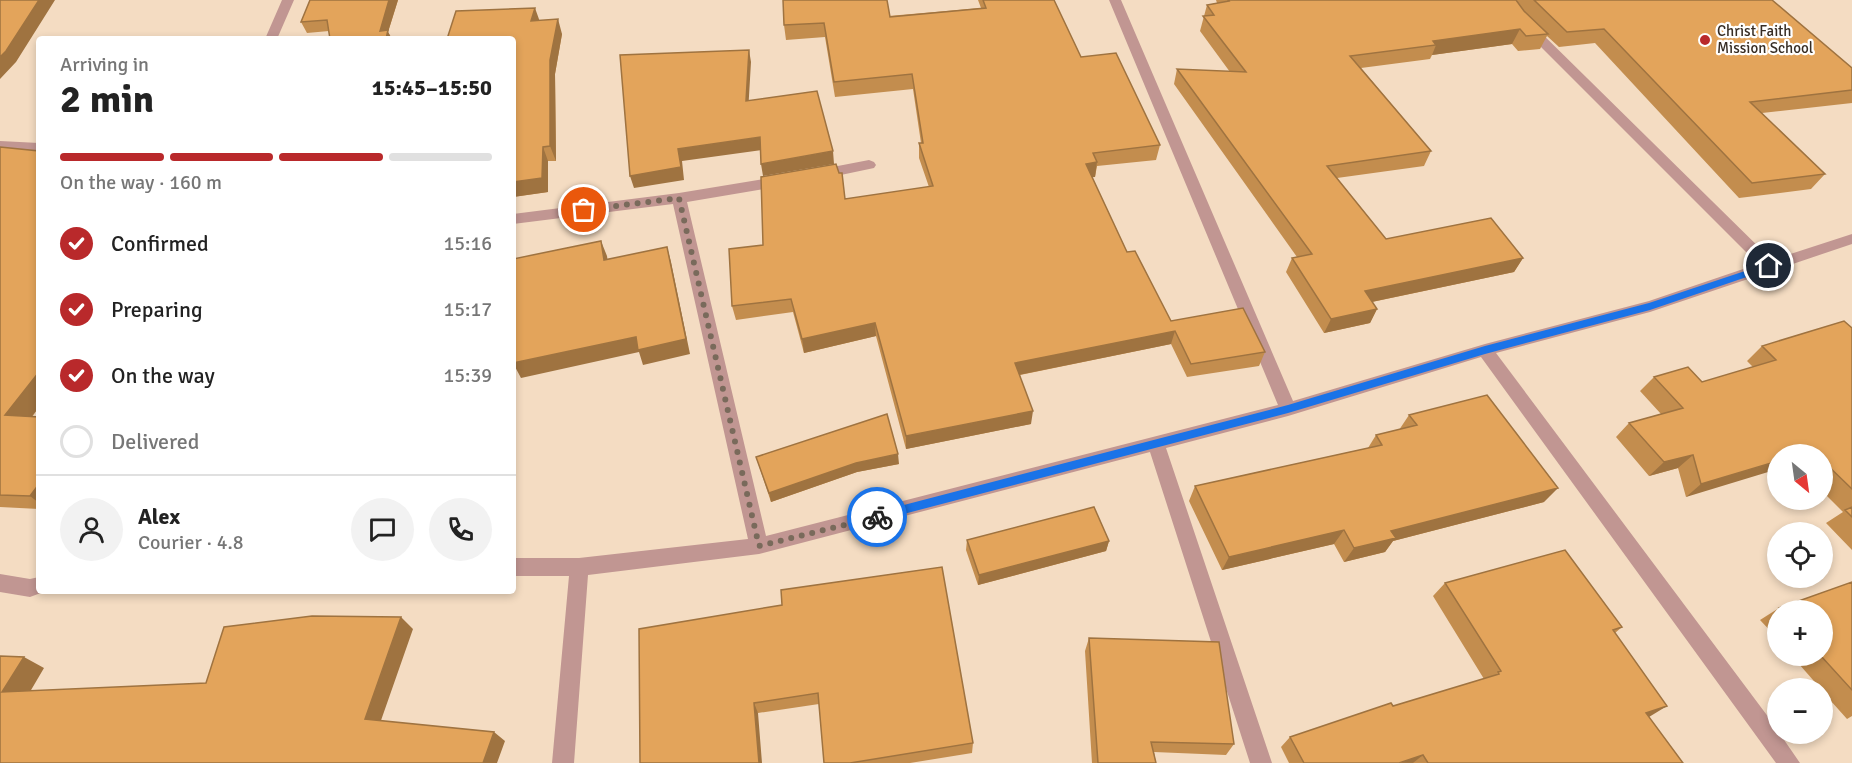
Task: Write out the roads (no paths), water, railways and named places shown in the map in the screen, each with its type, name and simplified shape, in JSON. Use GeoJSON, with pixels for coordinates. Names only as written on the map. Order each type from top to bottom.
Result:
{"type":"FeatureCollection","features":[{"type":"Feature","properties":{"kind":"street"},"geometry":{"type":"LineString","coordinates":[[272,36],[288,0]]}},
{"type":"Feature","properties":{"kind":"street"},"geometry":{"type":"LineString","coordinates":[[1115,0],[1288,409]]}},
{"type":"Feature","properties":{"kind":"street"},"geometry":{"type":"LineString","coordinates":[[1506,0],[1522,21],[1769,266]]}},
{"type":"Feature","properties":{"kind":"street"},"geometry":{"type":"LineString","coordinates":[[0,145],[36,147]]}},
{"type":"Feature","properties":{"kind":"street"},"geometry":{"type":"LineString","coordinates":[[516,219],[679,198],[869,165]]}},
{"type":"Feature","properties":{"kind":"street"},"geometry":{"type":"LineString","coordinates":[[679,198],[759,546]]}},
{"type":"Feature","properties":{"kind":"street"},"geometry":{"type":"LineString","coordinates":[[516,567],[579,567],[759,546],[1288,409],[1485,350],[1650,306],[1852,239]]}},
{"type":"Feature","properties":{"kind":"street"},"geometry":{"type":"LineString","coordinates":[[1485,350],[1789,763]]}},
{"type":"Feature","properties":{"kind":"street"},"geometry":{"type":"LineString","coordinates":[[1155,444],[1261,763]]}},
{"type":"Feature","properties":{"kind":"street"},"geometry":{"type":"LineString","coordinates":[[563,763],[579,567]]}},
{"type":"Feature","properties":{"kind":"street"},"geometry":{"type":"LineString","coordinates":[[0,583],[36,582]]}},
{"type":"Feature","properties":{"kind":"place","name":"Christ Faith Mission School"},"geometry":{"type":"Point","coordinates":[1705,40]}}]}
